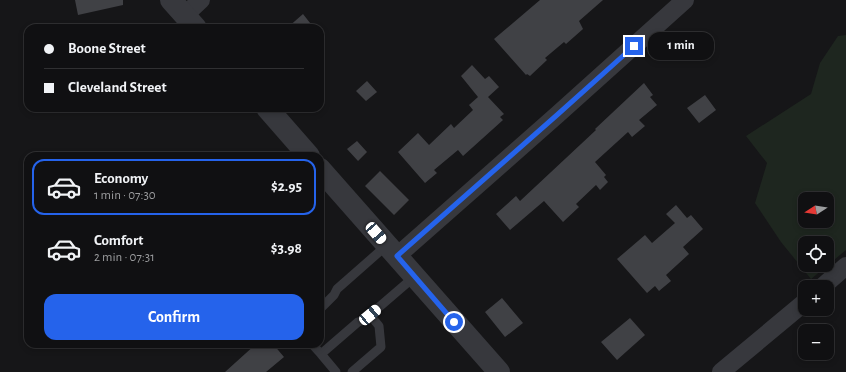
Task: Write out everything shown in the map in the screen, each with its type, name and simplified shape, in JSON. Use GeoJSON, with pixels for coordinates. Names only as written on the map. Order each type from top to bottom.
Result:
{"type":"FeatureCollection","features":[{"type":"Feature","properties":{"kind":"street"},"geometry":{"type":"LineString","coordinates":[[184,14],[201,0]]}},
{"type":"Feature","properties":{"kind":"street"},"geometry":{"type":"LineString","coordinates":[[392,250],[557,115],[685,0]]}},
{"type":"Feature","properties":{"kind":"street"},"geometry":{"type":"LineString","coordinates":[[270,112],[306,152]]}},
{"type":"Feature","properties":{"kind":"street"},"geometry":{"type":"LineString","coordinates":[[324,174],[499,372]]}},
{"type":"Feature","properties":{"kind":"street"},"geometry":{"type":"LineString","coordinates":[[830,280],[846,266]]}},
{"type":"Feature","properties":{"kind":"street"},"geometry":{"type":"LineString","coordinates":[[721,372],[798,308]]}},
{"type":"Feature","properties":{"kind":"lane"},"geometry":{"type":"LineString","coordinates":[[324,305],[334,296],[337,289],[392,250]]}},
{"type":"Feature","properties":{"kind":"lane"},"geometry":{"type":"LineString","coordinates":[[321,354],[358,322],[364,320],[414,277]]}},
{"type":"Feature","properties":{"kind":"lane"},"geometry":{"type":"LineString","coordinates":[[352,372],[381,347],[379,326],[370,315]]}},
{"type":"Feature","properties":{"kind":"lane"},"geometry":{"type":"LineString","coordinates":[[316,348],[336,372]]}},
{"type":"Feature","properties":{"kind":"shaded area"},"geometry":{"type":"Polygon","coordinates":[[[846,35],[846,250],[834,260],[834,236],[798,236],[798,263],[781,242],[755,203],[767,163],[746,136],[811,94],[820,63],[838,36],[846,35]]]}},
{"type":"Feature","properties":{"kind":"shaded area"},"geometry":{"type":"Polygon","coordinates":[[[805,272],[819,272],[811,279],[805,272]]]}},
{"type":"Feature","properties":{"kind":"building"},"geometry":{"type":"Polygon","coordinates":[[[75,0],[123,0],[123,5],[78,15],[75,0]]]}},
{"type":"Feature","properties":{"kind":"building"},"geometry":{"type":"Polygon","coordinates":[[[540,0],[603,0],[579,21],[583,29],[566,44],[564,42],[545,58],[547,60],[530,76],[527,74],[526,75],[494,39],[540,0]]]}},
{"type":"Feature","properties":{"kind":"building"},"geometry":{"type":"Polygon","coordinates":[[[303,14],[311,24],[292,24],[303,14]]]}},
{"type":"Feature","properties":{"kind":"building"},"geometry":{"type":"Polygon","coordinates":[[[472,65],[485,79],[489,76],[499,87],[488,97],[504,114],[500,117],[503,120],[463,156],[458,150],[434,170],[437,173],[425,183],[398,152],[418,133],[429,145],[451,124],[454,128],[473,110],[469,105],[478,97],[461,76],[472,65]]]}},
{"type":"Feature","properties":{"kind":"building"},"geometry":{"type":"Polygon","coordinates":[[[367,81],[377,92],[366,101],[356,91],[367,81]]]}},
{"type":"Feature","properties":{"kind":"building"},"geometry":{"type":"Polygon","coordinates":[[[644,83],[653,95],[650,97],[657,105],[639,120],[645,126],[632,137],[628,132],[595,162],[606,175],[604,177],[608,182],[600,190],[596,185],[576,204],[579,207],[563,222],[544,201],[510,230],[496,214],[516,196],[520,201],[644,83]]]}},
{"type":"Feature","properties":{"kind":"building"},"geometry":{"type":"Polygon","coordinates":[[[705,95],[716,110],[699,123],[687,108],[705,95]]]}},
{"type":"Feature","properties":{"kind":"building"},"geometry":{"type":"Polygon","coordinates":[[[357,141],[367,152],[358,161],[347,149],[357,141]]]}},
{"type":"Feature","properties":{"kind":"building"},"geometry":{"type":"Polygon","coordinates":[[[380,171],[409,200],[394,215],[365,186],[380,171]]]}},
{"type":"Feature","properties":{"kind":"building"},"geometry":{"type":"Polygon","coordinates":[[[676,205],[687,218],[691,215],[703,229],[683,247],[689,254],[666,275],[671,281],[659,291],[655,286],[647,293],[617,259],[645,235],[652,243],[675,223],[666,214],[676,205]]]}},
{"type":"Feature","properties":{"kind":"building"},"geometry":{"type":"Polygon","coordinates":[[[502,298],[523,323],[505,337],[485,312],[502,298]]]}},
{"type":"Feature","properties":{"kind":"building"},"geometry":{"type":"Polygon","coordinates":[[[630,318],[645,335],[617,360],[601,342],[630,318]]]}},
{"type":"Feature","properties":{"kind":"building"},"geometry":{"type":"Polygon","coordinates":[[[252,348],[276,348],[284,357],[266,372],[225,372],[252,348]]]}},
{"type":"Feature","properties":{"kind":"route"},"geometry":{"type":"LineString","coordinates":[[454,322],[397,256],[634,46]]}}]}
